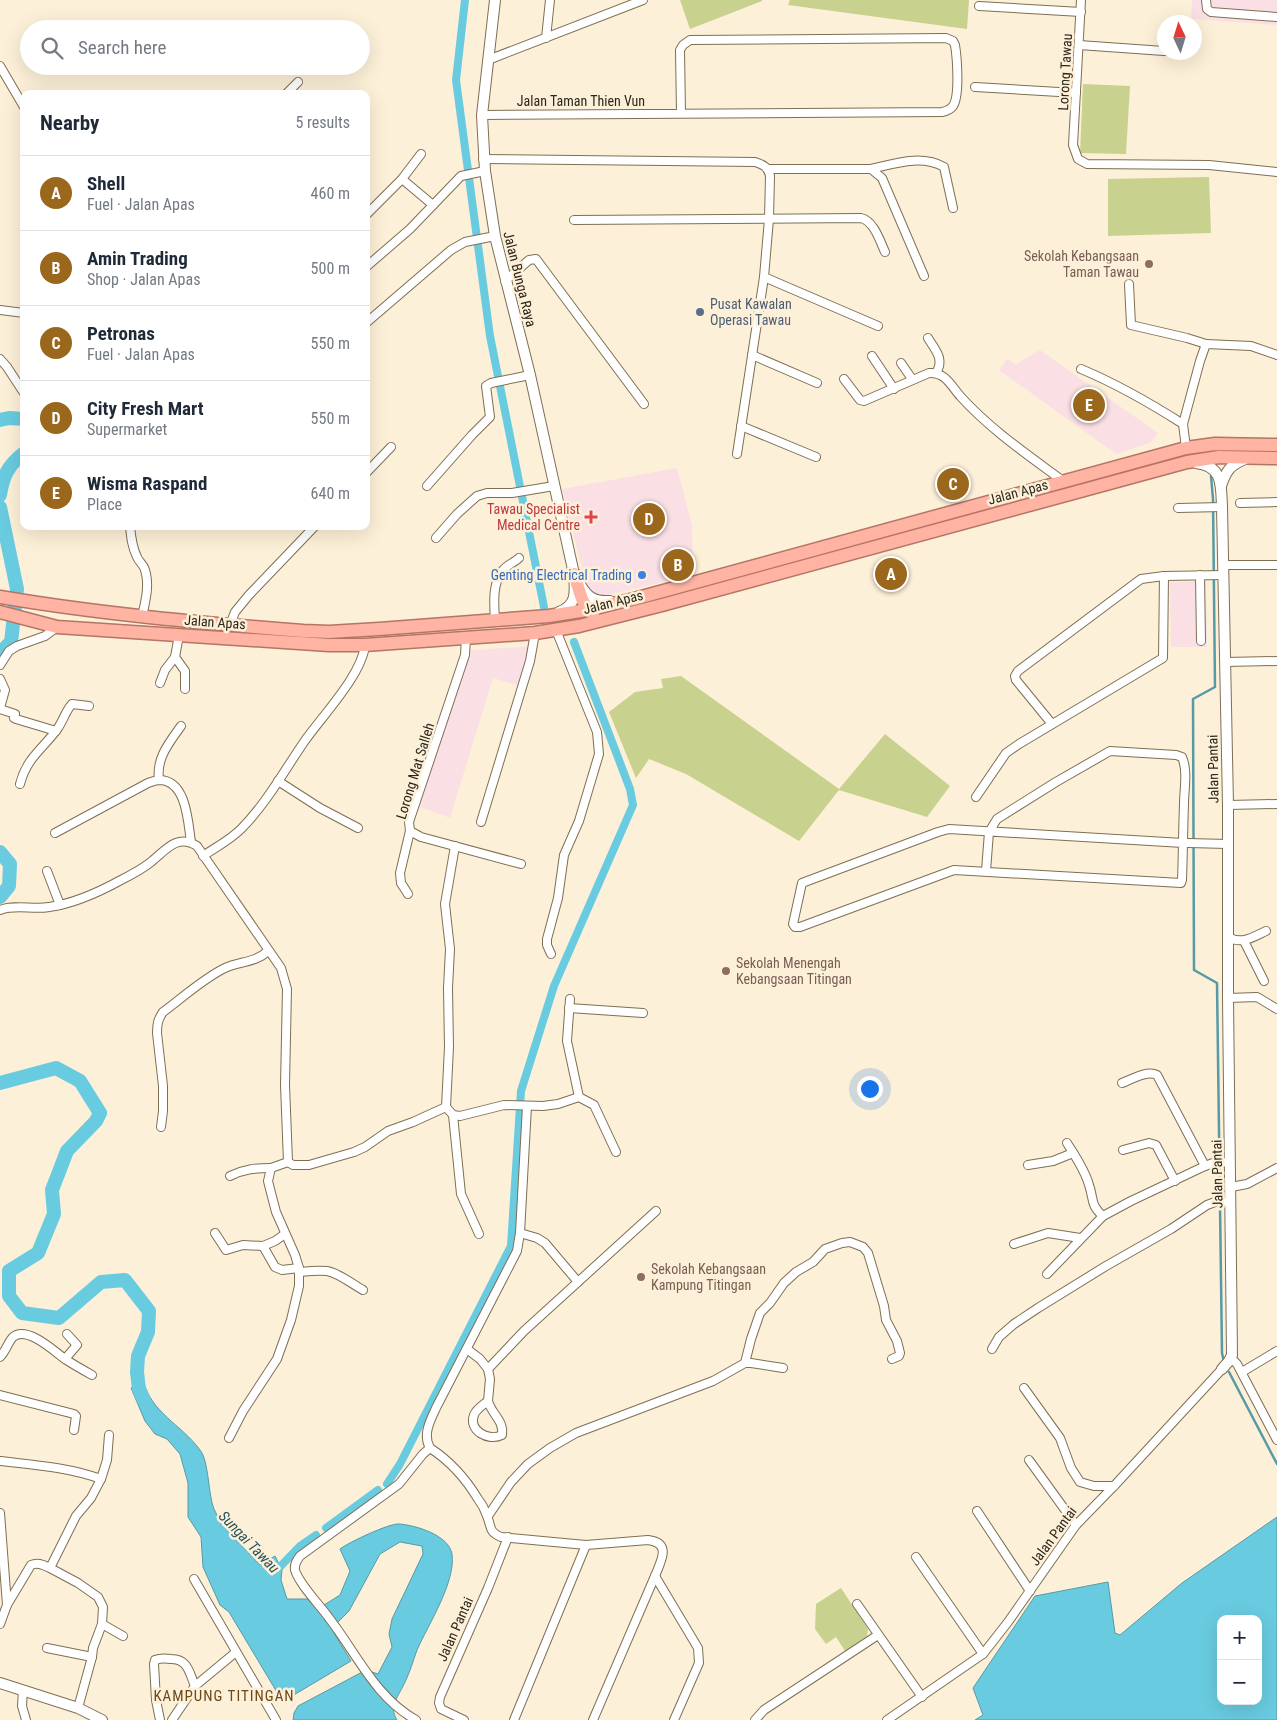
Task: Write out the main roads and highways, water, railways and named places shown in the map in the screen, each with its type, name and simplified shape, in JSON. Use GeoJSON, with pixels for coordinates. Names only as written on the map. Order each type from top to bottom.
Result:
{"type":"FeatureCollection","features":[{"type":"Feature","properties":{"kind":"highway","name":"Jalan Apas"},"geometry":{"type":"LineString","coordinates":[[2,598],[142,617],[329,632],[549,616],[587,610],[634,598],[1186,448],[1215,444],[1277,445]]}},
{"type":"Feature","properties":{"kind":"highway","name":"Jalan Apas"},"geometry":{"type":"LineString","coordinates":[[1,612],[57,627],[300,644],[365,645],[556,630],[612,618],[1187,462],[1219,457],[1277,458]]}},
{"type":"Feature","properties":{"kind":"highway"},"geometry":{"type":"LineString","coordinates":[[574,574],[587,610],[595,615],[612,618]]}},
{"type":"Feature","properties":{"kind":"highway"},"geometry":{"type":"LineString","coordinates":[[72,608],[78,620],[108,627],[110,630]]}},
{"type":"Feature","properties":{"kind":"highway"},"geometry":{"type":"LineString","coordinates":[[379,629],[382,632],[388,633],[417,631],[422,634],[419,640]]}},
{"type":"Feature","properties":{"kind":"water"},"geometry":{"type":"Polygon","coordinates":[[[143,1380],[147,1391],[160,1410],[192,1441],[203,1455],[212,1503],[223,1525],[260,1565],[275,1556],[282,1570],[281,1580],[287,1599],[319,1599],[324,1605],[340,1595],[350,1571],[340,1549],[387,1526],[399,1524],[414,1526],[438,1536],[450,1547],[452,1565],[450,1577],[446,1590],[417,1650],[407,1678],[395,1701],[394,1710],[397,1720],[293,1720],[298,1706],[366,1670],[378,1674],[392,1647],[389,1634],[392,1619],[423,1554],[422,1546],[400,1542],[380,1554],[349,1611],[333,1627],[334,1633],[351,1661],[287,1699],[281,1699],[229,1612],[220,1605],[203,1567],[201,1537],[188,1517],[188,1483],[180,1454],[167,1439],[155,1434],[145,1421],[131,1388],[143,1380]]]}},
{"type":"Feature","properties":{"kind":"water"},"geometry":{"type":"Polygon","coordinates":[[[1277,1517],[1277,1720],[975,1720],[983,1715],[973,1688],[1035,1596],[1108,1582],[1115,1633],[1120,1635],[1182,1583],[1277,1517]]]}},
{"type":"Feature","properties":{"kind":"waterway"},"geometry":{"type":"LineString","coordinates":[[465,0],[456,80],[490,336],[544,607]]}},
{"type":"Feature","properties":{"kind":"waterway","name":"Sungai Tawau"},"geometry":{"type":"LineString","coordinates":[[0,420],[20,419]]}},
{"type":"Feature","properties":{"kind":"waterway","name":"Sungai Tawau"},"geometry":{"type":"LineString","coordinates":[[0,495],[7,471],[20,457]]}},
{"type":"Feature","properties":{"kind":"waterway"},"geometry":{"type":"LineString","coordinates":[[1211,476],[1213,499],[1215,687],[1193,699],[1194,970],[1217,983],[1222,1353],[1224,1362]]}},
{"type":"Feature","properties":{"kind":"waterway","name":"Sungai Tawau"},"geometry":{"type":"LineString","coordinates":[[0,507],[17,589],[11,642],[0,653]]}},
{"type":"Feature","properties":{"kind":"waterway"},"geometry":{"type":"LineString","coordinates":[[387,1484],[400,1464],[511,1246],[521,1091],[554,986],[633,805],[630,789],[574,642]]}},
{"type":"Feature","properties":{"kind":"waterway","name":"Sungai Tawau"},"geometry":{"type":"LineString","coordinates":[[0,852],[10,864],[9,886],[0,897]]}},
{"type":"Feature","properties":{"kind":"waterway","name":"Sungai Tawau"},"geometry":{"type":"LineString","coordinates":[[0,1083],[56,1068],[80,1081],[100,1113],[96,1121],[67,1151],[52,1190],[54,1214],[38,1253],[9,1271],[9,1296],[22,1313],[59,1318],[101,1282],[125,1280],[149,1311],[148,1332],[138,1356],[137,1372],[139,1389],[144,1400]]}},
{"type":"Feature","properties":{"kind":"waterway"},"geometry":{"type":"LineString","coordinates":[[1229,1372],[1277,1464]]}},
{"type":"Feature","properties":{"kind":"waterway"},"geometry":{"type":"LineString","coordinates":[[326,1528],[378,1490]]}},
{"type":"Feature","properties":{"kind":"waterway"},"geometry":{"type":"LineString","coordinates":[[275,1572],[300,1546],[316,1535]]}},
{"type":"Feature","properties":{"kind":"place","name":"Sekolah Kebangsaan Taman Tawau"},"geometry":{"type":"Point","coordinates":[1149,264]}},
{"type":"Feature","properties":{"kind":"place","name":"Pusat Kawalan Operasi Tawau"},"geometry":{"type":"Point","coordinates":[700,312]}},
{"type":"Feature","properties":{"kind":"place","name":"Wisma Raspand"},"geometry":{"type":"Point","coordinates":[1089,405]}},
{"type":"Feature","properties":{"kind":"place","name":"Petronas"},"geometry":{"type":"Point","coordinates":[953,484]}},
{"type":"Feature","properties":{"kind":"place","name":"Tawau Specialist Medical Centre"},"geometry":{"type":"Point","coordinates":[591,517]}},
{"type":"Feature","properties":{"kind":"place","name":"City Fresh Mart"},"geometry":{"type":"Point","coordinates":[649,519]}},
{"type":"Feature","properties":{"kind":"place","name":"Amin Trading"},"geometry":{"type":"Point","coordinates":[678,565]}},
{"type":"Feature","properties":{"kind":"place","name":"Shell"},"geometry":{"type":"Point","coordinates":[891,574]}},
{"type":"Feature","properties":{"kind":"place","name":"Genting Electrical Trading"},"geometry":{"type":"Point","coordinates":[642,575]}},
{"type":"Feature","properties":{"kind":"place","name":"Sekolah Menengah Kebangsaan Titingan"},"geometry":{"type":"Point","coordinates":[726,971]}},
{"type":"Feature","properties":{"kind":"place","name":"Sekolah Kebangsaan Kampung Titingan"},"geometry":{"type":"Point","coordinates":[641,1277]}},
{"type":"Feature","properties":{"kind":"district","name":"KAMPUNG TITINGAN"},"geometry":{"type":"Point","coordinates":[224,1696]}}]}
